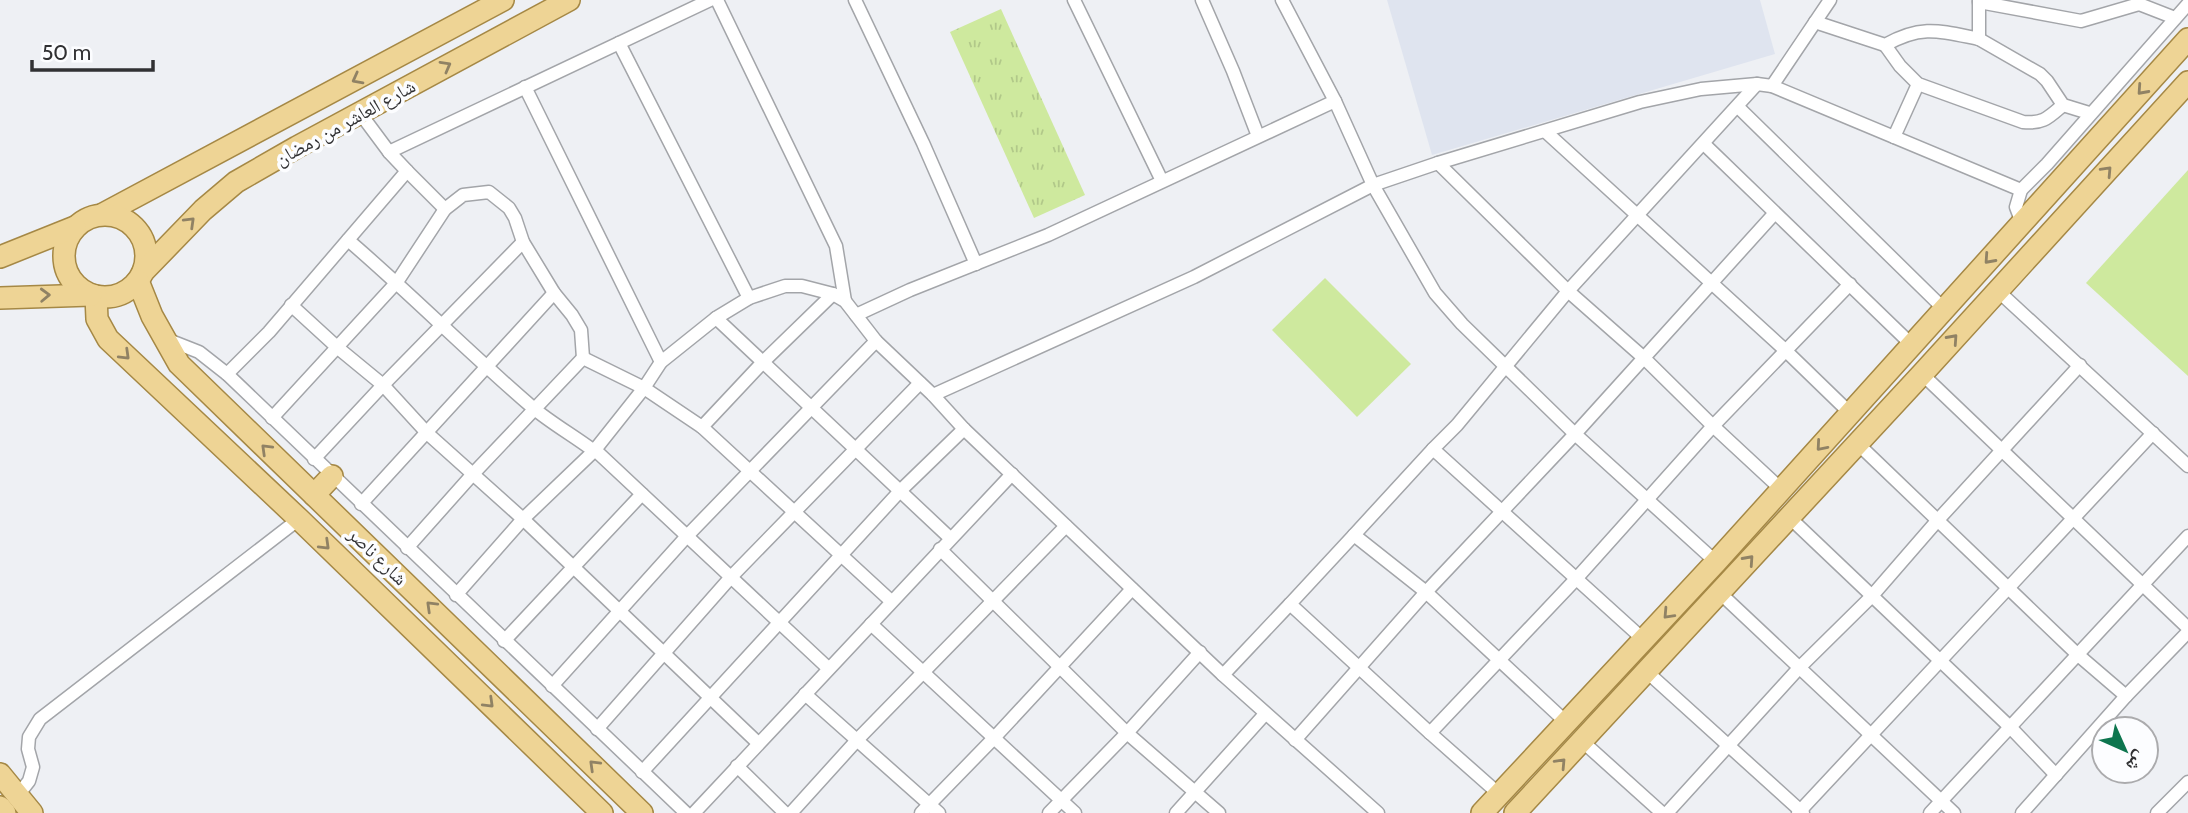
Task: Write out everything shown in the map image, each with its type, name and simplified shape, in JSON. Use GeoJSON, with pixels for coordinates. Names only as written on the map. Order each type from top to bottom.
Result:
{"type":"FeatureCollection","features":[{"type":"Feature","properties":{"kind":"main road","name":"شارع العاشر من رمضان"},"geometry":{"type":"LineString","coordinates":[[103,214],[503,0]]}},
{"type":"Feature","properties":{"kind":"main road","name":"شارع العاشر من رمضان"},"geometry":{"type":"LineString","coordinates":[[141,276],[188,225],[236,182],[569,0]]}},
{"type":"Feature","properties":{"kind":"main road"},"geometry":{"type":"LineString","coordinates":[[1482,813],[1717,562],[2188,39]]}},
{"type":"Feature","properties":{"kind":"main road"},"geometry":{"type":"LineString","coordinates":[[1517,812],[2188,82]]}},
{"type":"Feature","properties":{"kind":"main road"},"geometry":{"type":"LineString","coordinates":[[0,257],[103,214],[119,216],[132,224],[142,236],[147,251],[141,276],[126,291],[111,297],[0,298]]}},
{"type":"Feature","properties":{"kind":"main road"},"geometry":{"type":"LineString","coordinates":[[75,227],[66,241],[64,257],[67,273],[77,287],[93,296]]}},
{"type":"Feature","properties":{"kind":"main road","name":"شارع ناصر"},"geometry":{"type":"LineString","coordinates":[[141,276],[164,338],[179,364],[642,813]]}},
{"type":"Feature","properties":{"kind":"main road","name":"شارع ناصر"},"geometry":{"type":"LineString","coordinates":[[93,296],[97,319],[108,339],[299,519],[602,813]]}},
{"type":"Feature","properties":{"kind":"main road"},"geometry":{"type":"LineString","coordinates":[[314,495],[332,476]]}},
{"type":"Feature","properties":{"kind":"main road"},"geometry":{"type":"LineString","coordinates":[[367,586],[389,566]]}},
{"type":"Feature","properties":{"kind":"main road"},"geometry":{"type":"LineString","coordinates":[[0,774],[9,801],[5,813]]}},
{"type":"Feature","properties":{"kind":"main road"},"geometry":{"type":"LineString","coordinates":[[9,801],[32,813]]}},
{"type":"Feature","properties":{"kind":"street"},"geometry":{"type":"LineString","coordinates":[[388,152],[709,0]]}},
{"type":"Feature","properties":{"kind":"street"},"geometry":{"type":"LineString","coordinates":[[717,0],[836,246],[845,301]]}},
{"type":"Feature","properties":{"kind":"street"},"geometry":{"type":"LineString","coordinates":[[855,0],[976,264]]}},
{"type":"Feature","properties":{"kind":"street"},"geometry":{"type":"LineString","coordinates":[[1074,0],[1162,181]]}},
{"type":"Feature","properties":{"kind":"street"},"geometry":{"type":"LineString","coordinates":[[1202,0],[1258,136]]}},
{"type":"Feature","properties":{"kind":"street"},"geometry":{"type":"LineString","coordinates":[[1282,0],[1335,102],[1373,185],[1435,293],[1462,324],[1575,434],[1717,562]]}},
{"type":"Feature","properties":{"kind":"street"},"geometry":{"type":"LineString","coordinates":[[1772,86],[1830,0]]}},
{"type":"Feature","properties":{"kind":"street"},"geometry":{"type":"LineString","coordinates":[[1979,39],[1979,1],[2081,21],[2137,2],[2175,18]]}},
{"type":"Feature","properties":{"kind":"street"},"geometry":{"type":"LineString","coordinates":[[2022,223],[2016,207],[2021,190],[2188,4]]}},
{"type":"Feature","properties":{"kind":"street"},"geometry":{"type":"LineString","coordinates":[[1815,22],[1885,45],[1900,66],[1918,84],[2023,122],[2036,123],[2063,106]]}},
{"type":"Feature","properties":{"kind":"street"},"geometry":{"type":"LineString","coordinates":[[1885,45],[1901,36],[1925,30],[1979,39],[2040,74],[2048,81],[2063,106],[2090,114]]}},
{"type":"Feature","properties":{"kind":"street"},"geometry":{"type":"LineString","coordinates":[[619,43],[749,298]]}},
{"type":"Feature","properties":{"kind":"street"},"geometry":{"type":"LineString","coordinates":[[933,395],[1194,277],[1373,185],[1437,163],[1668,95],[1757,84],[1772,86],[2021,190]]}},
{"type":"Feature","properties":{"kind":"street"},"geometry":{"type":"LineString","coordinates":[[1223,676],[1457,425],[1568,291],[1757,84]]}},
{"type":"Feature","properties":{"kind":"street"},"geometry":{"type":"LineString","coordinates":[[1894,137],[1918,84]]}},
{"type":"Feature","properties":{"kind":"street"},"geometry":{"type":"LineString","coordinates":[[525,88],[661,362]]}},
{"type":"Feature","properties":{"kind":"street"},"geometry":{"type":"LineString","coordinates":[[856,315],[910,290],[1048,235],[1335,102]]}},
{"type":"Feature","properties":{"kind":"street"},"geometry":{"type":"LineString","coordinates":[[1738,107],[1944,309]]}},
{"type":"Feature","properties":{"kind":"street"},"geometry":{"type":"LineString","coordinates":[[360,113],[388,152],[445,209]]}},
{"type":"Feature","properties":{"kind":"street"},"geometry":{"type":"LineString","coordinates":[[1546,132],[1850,413]]}},
{"type":"Feature","properties":{"kind":"street"},"geometry":{"type":"LineString","coordinates":[[1704,144],[1912,345]]}},
{"type":"Feature","properties":{"kind":"street"},"geometry":{"type":"LineString","coordinates":[[1437,163],[1568,291],[1644,358],[1782,490]]}},
{"type":"Feature","properties":{"kind":"street"},"geometry":{"type":"LineString","coordinates":[[228,374],[269,332],[407,171]]}},
{"type":"Feature","properties":{"kind":"street"},"geometry":{"type":"LineString","coordinates":[[272,418],[397,282],[445,209],[463,195],[489,192],[509,208],[516,218],[523,242],[580,330],[583,358],[407,548]]}},
{"type":"Feature","properties":{"kind":"street"},"geometry":{"type":"LineString","coordinates":[[1295,740],[1426,592],[1575,434],[1774,214]]}},
{"type":"Feature","properties":{"kind":"street"},"geometry":{"type":"LineString","coordinates":[[348,240],[535,409],[594,450],[828,668]]}},
{"type":"Feature","properties":{"kind":"street"},"geometry":{"type":"LineString","coordinates":[[314,459],[440,325],[523,242]]}},
{"type":"Feature","properties":{"kind":"street"},"geometry":{"type":"LineString","coordinates":[[1430,733],[1576,579],[1713,426],[1850,284]]}},
{"type":"Feature","properties":{"kind":"street"},"geometry":{"type":"LineString","coordinates":[[456,595],[523,519],[594,450],[644,388],[661,362],[716,318],[749,298],[785,286],[802,286],[833,294],[845,301],[876,341],[933,395],[964,429],[1223,676],[1378,813]]}},
{"type":"Feature","properties":{"kind":"street"},"geometry":{"type":"LineString","coordinates":[[1997,290],[2188,466]]}},
{"type":"Feature","properties":{"kind":"street"},"geometry":{"type":"LineString","coordinates":[[361,504],[554,293]]}},
{"type":"Feature","properties":{"kind":"street"},"geometry":{"type":"LineString","coordinates":[[702,427],[763,362],[833,294]]}},
{"type":"Feature","properties":{"kind":"street"},"geometry":{"type":"LineString","coordinates":[[292,305],[383,385],[427,433],[523,519],[758,743]]}},
{"type":"Feature","properties":{"kind":"street"},"geometry":{"type":"LineString","coordinates":[[716,318],[950,538]]}},
{"type":"Feature","properties":{"kind":"street"},"geometry":{"type":"LineString","coordinates":[[164,338],[199,352],[228,374],[686,813]]}},
{"type":"Feature","properties":{"kind":"street"},"geometry":{"type":"LineString","coordinates":[[552,686],[687,536],[876,341]]}},
{"type":"Feature","properties":{"kind":"street"},"geometry":{"type":"LineString","coordinates":[[583,358],[644,388],[702,427],[891,601]]}},
{"type":"Feature","properties":{"kind":"street"},"geometry":{"type":"LineString","coordinates":[[1582,741],[1664,813],[1799,668],[1871,597],[2080,365]]}},
{"type":"Feature","properties":{"kind":"street"},"geometry":{"type":"LineString","coordinates":[[1922,374],[2188,630],[2126,695],[2022,813]]}},
{"type":"Feature","properties":{"kind":"street"},"geometry":{"type":"LineString","coordinates":[[597,729],[731,577],[920,383]]}},
{"type":"Feature","properties":{"kind":"street"},"geometry":{"type":"LineString","coordinates":[[642,772],[900,491],[964,429]]}},
{"type":"Feature","properties":{"kind":"street"},"geometry":{"type":"LineString","coordinates":[[1646,671],[1800,812],[2153,433]]}},
{"type":"Feature","properties":{"kind":"street"},"geometry":{"type":"LineString","coordinates":[[1857,443],[2077,654],[2126,695]]}},
{"type":"Feature","properties":{"kind":"street"},"geometry":{"type":"LineString","coordinates":[[1433,449],[1644,640]]}},
{"type":"Feature","properties":{"kind":"street"},"geometry":{"type":"LineString","coordinates":[[694,813],[1012,474]]}},
{"type":"Feature","properties":{"kind":"street"},"geometry":{"type":"LineString","coordinates":[[505,641],[642,494]]}},
{"type":"Feature","properties":{"kind":"street"},"geometry":{"type":"LineString","coordinates":[[1788,516],[2011,728],[2056,775]]}},
{"type":"Feature","properties":{"kind":"street"},"geometry":{"type":"LineString","coordinates":[[9,801],[29,781],[33,767],[28,749],[29,737],[40,719],[299,519]]}},
{"type":"Feature","properties":{"kind":"street"},"geometry":{"type":"LineString","coordinates":[[791,813],[858,739],[1066,526]]}},
{"type":"Feature","properties":{"kind":"street"},"geometry":{"type":"LineString","coordinates":[[1354,535],[1426,592],[1567,723]]}},
{"type":"Feature","properties":{"kind":"street"},"geometry":{"type":"LineString","coordinates":[[1930,813],[2188,536]]}},
{"type":"Feature","properties":{"kind":"street"},"geometry":{"type":"LineString","coordinates":[[940,549],[1127,733],[1219,813]]}},
{"type":"Feature","properties":{"kind":"street"},"geometry":{"type":"LineString","coordinates":[[805,694],[858,739],[930,810],[1132,589]]}},
{"type":"Feature","properties":{"kind":"street"},"geometry":{"type":"LineString","coordinates":[[1720,593],[1954,813]]}},
{"type":"Feature","properties":{"kind":"street"},"geometry":{"type":"LineString","coordinates":[[1290,604],[1499,794]]}},
{"type":"Feature","properties":{"kind":"street"},"geometry":{"type":"LineString","coordinates":[[871,624],[1075,813]]}},
{"type":"Feature","properties":{"kind":"street"},"geometry":{"type":"LineString","coordinates":[[1049,813],[1127,733],[1200,652]]}},
{"type":"Feature","properties":{"kind":"street"},"geometry":{"type":"LineString","coordinates":[[1176,813],[1265,714]]}},
{"type":"Feature","properties":{"kind":"street"},"geometry":{"type":"LineString","coordinates":[[737,766],[785,813]]}},
{"type":"Feature","properties":{"kind":"street"},"geometry":{"type":"LineString","coordinates":[[2157,813],[2188,782]]}},
{"type":"Feature","properties":{"kind":"shaded area"},"geometry":{"type":"Polygon","coordinates":[[[1387,0],[1760,0],[1775,54],[1432,155],[1387,0]]]}},
{"type":"Feature","properties":{"kind":"green space"},"geometry":{"type":"Polygon","coordinates":[[[1001,9],[1085,195],[1034,218],[950,32],[1001,9]]]}},
{"type":"Feature","properties":{"kind":"green space"},"geometry":{"type":"Polygon","coordinates":[[[2188,170],[2188,376],[2086,283],[2188,170]]]}},
{"type":"Feature","properties":{"kind":"green space"},"geometry":{"type":"Polygon","coordinates":[[[1325,278],[1411,364],[1357,417],[1272,330],[1325,278]]]}}]}
